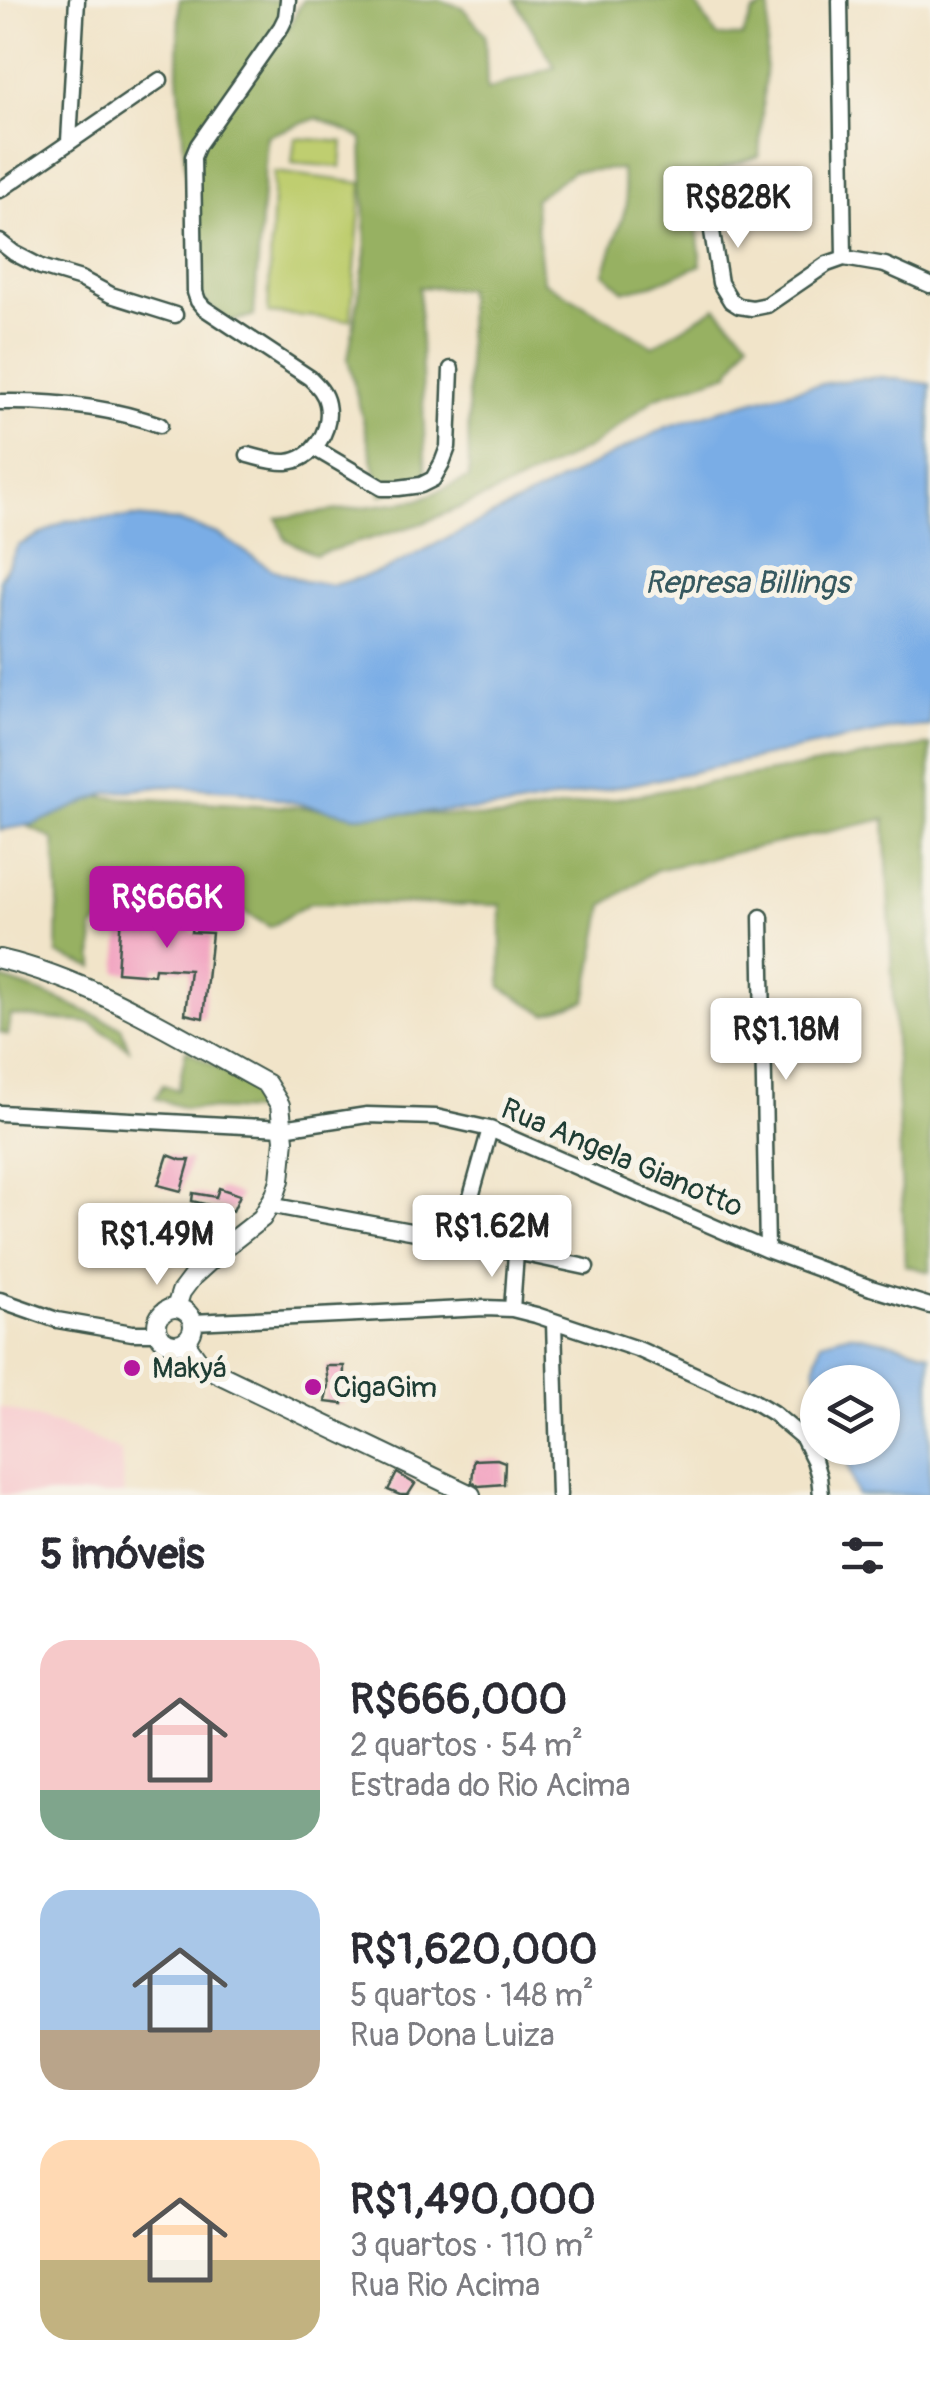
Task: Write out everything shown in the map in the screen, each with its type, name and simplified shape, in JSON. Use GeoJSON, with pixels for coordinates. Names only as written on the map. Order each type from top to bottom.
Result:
{"type":"FeatureCollection","features":[{"type":"Feature","properties":{"kind":"main road"},"geometry":{"type":"LineString","coordinates":[[0,959],[124,1006],[266,1084],[280,1105],[280,1180],[269,1205],[262,1218],[194,1276],[181,1292],[176,1308]]}},
{"type":"Feature","properties":{"kind":"main road"},"geometry":{"type":"LineString","coordinates":[[176,1308],[187,1312],[194,1322],[186,1342],[172,1345],[158,1333],[164,1311],[176,1308]]}},
{"type":"Feature","properties":{"kind":"main road"},"geometry":{"type":"LineString","coordinates":[[186,1342],[202,1366],[471,1495]]}},
{"type":"Feature","properties":{"kind":"street"},"geometry":{"type":"LineString","coordinates":[[69,141],[78,0]]}},
{"type":"Feature","properties":{"kind":"street"},"geometry":{"type":"LineString","coordinates":[[248,455],[288,462],[305,456],[324,434],[327,404],[321,389],[292,364],[204,308],[195,292],[193,157],[198,144],[281,28],[288,0]]}},
{"type":"Feature","properties":{"kind":"street"},"geometry":{"type":"LineString","coordinates":[[840,0],[844,258]]}},
{"type":"Feature","properties":{"kind":"street"},"geometry":{"type":"LineString","coordinates":[[0,190],[160,80]]}},
{"type":"Feature","properties":{"kind":"street"},"geometry":{"type":"LineString","coordinates":[[705,186],[720,283],[730,302],[739,306],[767,305],[827,264],[844,258],[885,265],[930,285]]}},
{"type":"Feature","properties":{"kind":"street"},"geometry":{"type":"LineString","coordinates":[[0,242],[41,267],[176,315]]}},
{"type":"Feature","properties":{"kind":"street"},"geometry":{"type":"LineString","coordinates":[[314,448],[382,488],[421,485],[433,478],[448,447],[450,369]]}},
{"type":"Feature","properties":{"kind":"street"},"geometry":{"type":"LineString","coordinates":[[0,402],[69,404],[160,426]]}},
{"type":"Feature","properties":{"kind":"street"},"geometry":{"type":"LineString","coordinates":[[761,917],[768,1250]]}},
{"type":"Feature","properties":{"kind":"street","name":"Rua Angela Gianotto"},"geometry":{"type":"LineString","coordinates":[[0,1113],[283,1128],[367,1115],[436,1118],[490,1130],[768,1250],[930,1306]]}},
{"type":"Feature","properties":{"kind":"street"},"geometry":{"type":"LineString","coordinates":[[458,1240],[490,1130]]}},
{"type":"Feature","properties":{"kind":"street"},"geometry":{"type":"LineString","coordinates":[[269,1205],[586,1266]]}},
{"type":"Feature","properties":{"kind":"street"},"geometry":{"type":"LineString","coordinates":[[512,1309],[516,1253]]}},
{"type":"Feature","properties":{"kind":"street"},"geometry":{"type":"LineString","coordinates":[[0,1300],[56,1320],[132,1333],[158,1333]]}},
{"type":"Feature","properties":{"kind":"street"},"geometry":{"type":"LineString","coordinates":[[194,1322],[512,1309],[640,1350],[773,1413],[803,1438],[814,1460],[821,1495]]}},
{"type":"Feature","properties":{"kind":"street"},"geometry":{"type":"LineString","coordinates":[[554,1322],[558,1495]]}},
{"type":"Feature","properties":{"kind":"shaded area"},"geometry":{"type":"Polygon","coordinates":[[[0,1407],[78,1431],[121,1451],[124,1495],[0,1495],[0,1407]]]}},
{"type":"Feature","properties":{"kind":"green space"},"geometry":{"type":"Polygon","coordinates":[[[179,0],[279,0],[288,28],[303,0],[439,0],[462,7],[485,34],[487,90],[555,67],[515,0],[693,0],[717,36],[742,37],[753,13],[770,4],[759,156],[723,168],[693,189],[701,265],[652,285],[624,291],[604,273],[627,204],[621,169],[573,171],[534,199],[543,281],[653,346],[716,307],[749,340],[729,373],[656,397],[595,444],[518,483],[423,523],[315,555],[285,539],[277,518],[418,500],[469,478],[467,289],[419,287],[426,485],[381,495],[348,359],[366,253],[362,138],[317,118],[267,136],[254,315],[232,322],[208,305],[198,290],[184,152],[178,74],[179,0]]]}},
{"type":"Feature","properties":{"kind":"green space"},"geometry":{"type":"Polygon","coordinates":[[[295,138],[343,142],[341,167],[292,163],[295,138]]]}},
{"type":"Feature","properties":{"kind":"green space"},"geometry":{"type":"Polygon","coordinates":[[[274,172],[362,183],[351,320],[268,313],[274,172]]]}},
{"type":"Feature","properties":{"kind":"green space"},"geometry":{"type":"Polygon","coordinates":[[[930,745],[930,1272],[905,1265],[885,819],[656,870],[604,905],[586,1001],[546,1014],[501,987],[501,905],[310,903],[270,927],[210,892],[171,901],[118,901],[93,929],[94,968],[57,954],[54,840],[24,824],[48,794],[501,818],[930,745]]]}},
{"type":"Feature","properties":{"kind":"green space"},"geometry":{"type":"Polygon","coordinates":[[[0,978],[121,1027],[129,1049],[91,1023],[10,1015],[8,1035],[0,1032],[0,978]]]}},
{"type":"Feature","properties":{"kind":"green space"},"geometry":{"type":"Polygon","coordinates":[[[186,1050],[251,1086],[259,1104],[256,1111],[184,1108],[155,1098],[163,1085],[178,1090],[186,1050]]]}},
{"type":"Feature","properties":{"kind":"water","name":"Represa Billings"},"geometry":{"type":"Polygon","coordinates":[[[882,377],[930,384],[930,726],[897,728],[508,808],[356,816],[236,790],[165,786],[107,793],[35,824],[0,830],[0,580],[18,546],[66,521],[134,517],[178,521],[218,534],[271,569],[303,581],[333,585],[381,572],[667,427],[787,392],[882,377]]]}},
{"type":"Feature","properties":{"kind":"water"},"geometry":{"type":"Polygon","coordinates":[[[850,1334],[930,1354],[930,1495],[857,1495],[848,1465],[900,1465],[900,1365],[815,1365],[821,1342],[850,1334]]]}},
{"type":"Feature","properties":{"kind":"building"},"geometry":{"type":"Polygon","coordinates":[[[154,909],[193,913],[191,932],[212,933],[203,1018],[185,1014],[190,970],[155,968],[154,975],[117,972],[121,915],[153,918],[154,909]]]}},
{"type":"Feature","properties":{"kind":"building"},"geometry":{"type":"Polygon","coordinates":[[[168,1155],[190,1160],[181,1191],[158,1185],[168,1155]]]}},
{"type":"Feature","properties":{"kind":"building"},"geometry":{"type":"Polygon","coordinates":[[[219,1188],[240,1195],[233,1211],[192,1201],[193,1193],[216,1197],[219,1188]]]}},
{"type":"Feature","properties":{"kind":"building"},"geometry":{"type":"Polygon","coordinates":[[[160,1223],[199,1236],[179,1255],[154,1240],[160,1223]]]}},
{"type":"Feature","properties":{"kind":"building"},"geometry":{"type":"Polygon","coordinates":[[[326,1366],[344,1366],[343,1404],[325,1402],[326,1366]]]}},
{"type":"Feature","properties":{"kind":"building"},"geometry":{"type":"Polygon","coordinates":[[[474,1460],[505,1462],[504,1484],[479,1486],[472,1482],[474,1460]]]}},
{"type":"Feature","properties":{"kind":"building"},"geometry":{"type":"Polygon","coordinates":[[[397,1473],[415,1484],[408,1495],[388,1490],[397,1473]]]}},
{"type":"Feature","properties":{"kind":"place","name":"Makyá"},"geometry":{"type":"Point","coordinates":[132,1368]}},
{"type":"Feature","properties":{"kind":"place","name":"CigaGim"},"geometry":{"type":"Point","coordinates":[313,1387]}}]}
